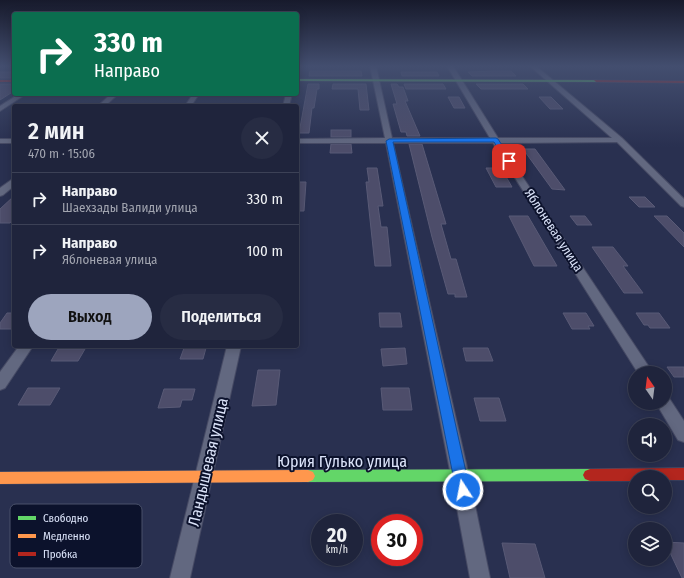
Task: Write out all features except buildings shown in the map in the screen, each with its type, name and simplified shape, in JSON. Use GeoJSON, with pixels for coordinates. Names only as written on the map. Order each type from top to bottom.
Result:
{"type":"FeatureCollection","features":[{"type":"Feature","properties":{"kind":"street"},"geometry":{"type":"LineString","coordinates":[[379,93],[460,476],[480,578]]}},
{"type":"Feature","properties":{"kind":"street","name":"Яблоневая улица"},"geometry":{"type":"LineString","coordinates":[[467,93],[641,366]]}},
{"type":"Feature","properties":{"kind":"street"},"geometry":{"type":"LineString","coordinates":[[565,93],[619,140],[684,204]]}},
{"type":"Feature","properties":{"kind":"street"},"geometry":{"type":"LineString","coordinates":[[0,109],[20,96]]}},
{"type":"Feature","properties":{"kind":"street"},"geometry":{"type":"LineString","coordinates":[[103,104],[113,96]]}},
{"type":"Feature","properties":{"kind":"street"},"geometry":{"type":"LineString","coordinates":[[299,141],[619,140]]}},
{"type":"Feature","properties":{"kind":"street"},"geometry":{"type":"LineString","coordinates":[[0,141],[12,141]]}},
{"type":"Feature","properties":{"kind":"street"},"geometry":{"type":"LineString","coordinates":[[0,193],[12,183]]}},
{"type":"Feature","properties":{"kind":"street"},"geometry":{"type":"LineString","coordinates":[[0,384],[25,348]]}},
{"type":"Feature","properties":{"kind":"street","name":"Ландышевая улица"},"geometry":{"type":"LineString","coordinates":[[180,578],[205,477],[234,348]]}},
{"type":"Feature","properties":{"kind":"street"},"geometry":{"type":"LineString","coordinates":[[668,410],[684,435]]}},
{"type":"Feature","properties":{"kind":"street","name":"Юрия Гулько улица"},"geometry":{"type":"LineString","coordinates":[[0,478],[684,474]]}},
{"type":"Feature","properties":{"kind":"traffic: fast"},"geometry":{"type":"LineString","coordinates":[[308,476],[590,475]]}},
{"type":"Feature","properties":{"kind":"traffic: slow"},"geometry":{"type":"LineString","coordinates":[[0,478],[308,476]]}},
{"type":"Feature","properties":{"kind":"traffic: jam"},"geometry":{"type":"LineString","coordinates":[[590,475],[684,474]]}},
{"type":"Feature","properties":{"kind":"route"},"geometry":{"type":"LineString","coordinates":[[463,490],[389,141],[496,140],[509,161]]}}]}
